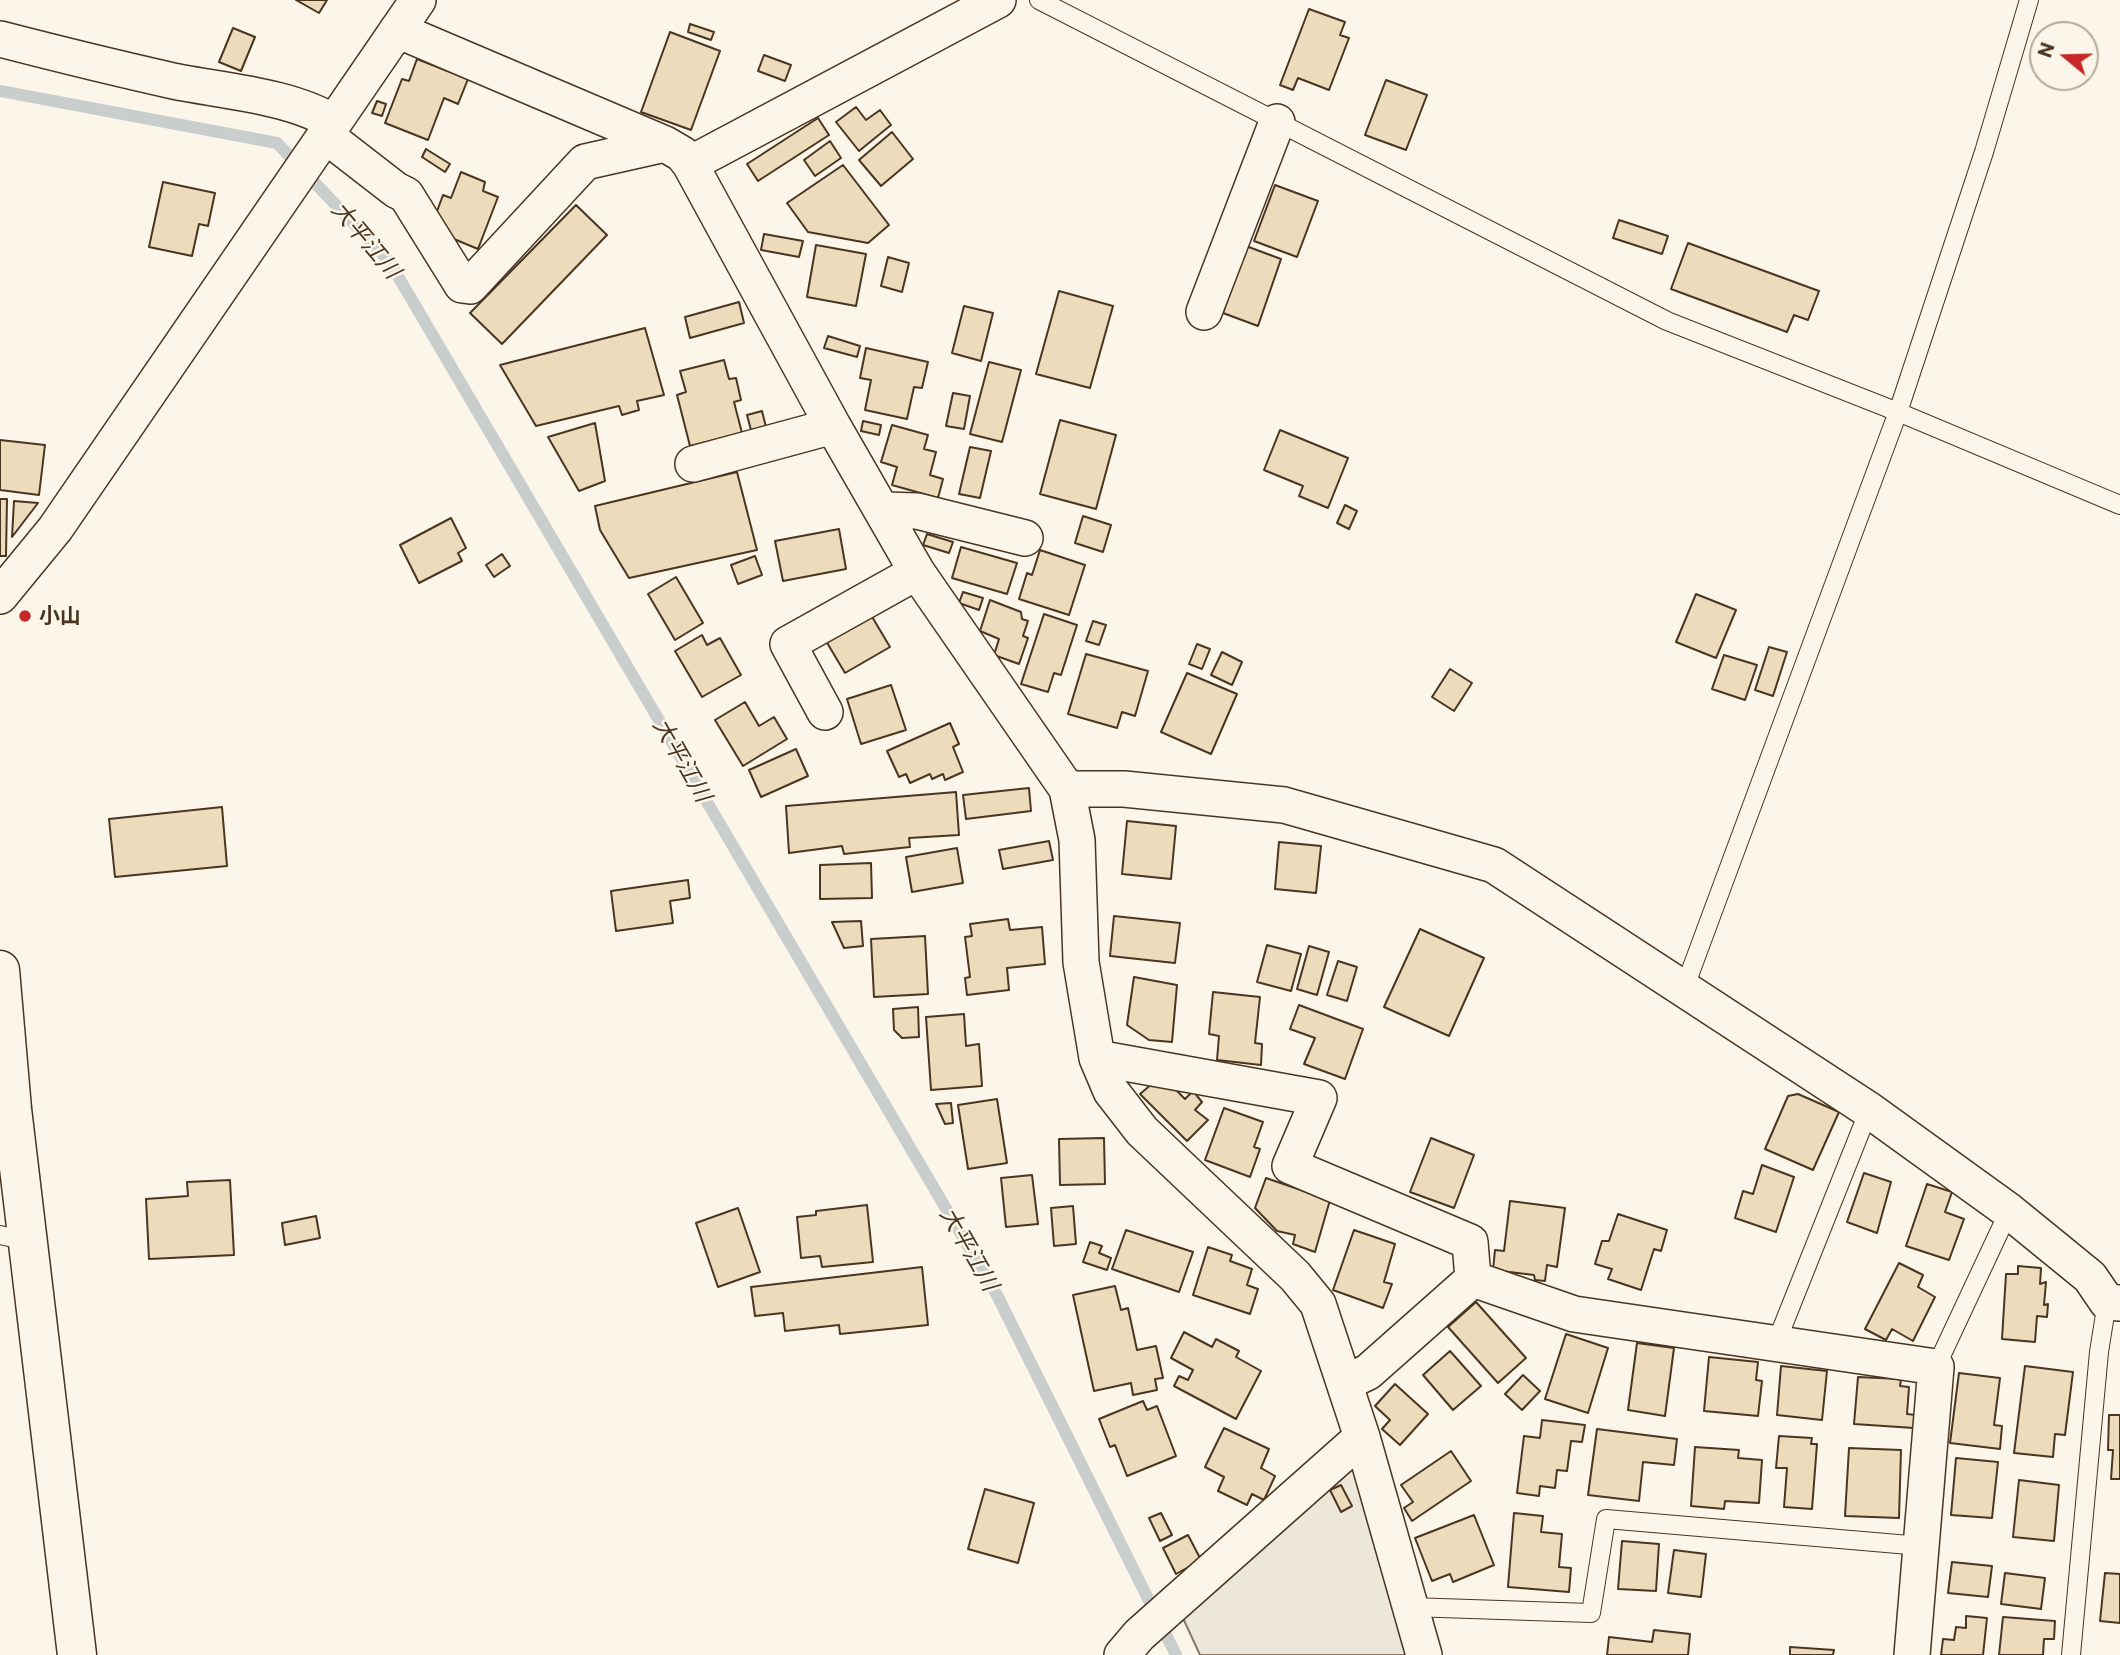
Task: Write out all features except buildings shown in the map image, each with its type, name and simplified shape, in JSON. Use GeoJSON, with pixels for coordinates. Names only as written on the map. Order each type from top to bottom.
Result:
{"type":"FeatureCollection","features":[{"type":"Feature","properties":{"kind":"street"},"geometry":{"type":"LineString","coordinates":[[0,596],[55,529],[418,0]]}},
{"type":"Feature","properties":{"kind":"street"},"geometry":{"type":"LineString","coordinates":[[0,39],[128,71],[318,113],[325,137],[396,190],[407,195],[462,285],[470,286],[585,162],[677,154],[998,0]]}},
{"type":"Feature","properties":{"kind":"street"},"geometry":{"type":"LineString","coordinates":[[397,30],[677,154],[918,572],[1067,789],[1077,840],[1081,962],[1097,1058],[1111,1091],[1142,1131],[1294,1276],[1318,1304],[1362,1437],[1424,1655]]}},
{"type":"Feature","properties":{"kind":"street"},"geometry":{"type":"LineString","coordinates":[[1204,312],[1277,122]]}},
{"type":"Feature","properties":{"kind":"street"},"geometry":{"type":"LineString","coordinates":[[693,464],[833,426]]}},
{"type":"Feature","properties":{"kind":"street"},"geometry":{"type":"LineString","coordinates":[[884,510],[917,511],[1025,538]]}},
{"type":"Feature","properties":{"kind":"street"},"geometry":{"type":"LineString","coordinates":[[825,712],[788,644],[918,572]]}},
{"type":"Feature","properties":{"kind":"street"},"geometry":{"type":"LineString","coordinates":[[1067,789],[1124,789],[1284,805],[1494,865],[1869,1110],[2009,1210],[2090,1277],[2114,1303]]}},
{"type":"Feature","properties":{"kind":"street"},"geometry":{"type":"LineString","coordinates":[[0,970],[14,1238],[77,1655]]}},
{"type":"Feature","properties":{"kind":"street"},"geometry":{"type":"LineString","coordinates":[[1097,1058],[1319,1098],[1290,1166],[1470,1242],[1473,1279]]}},
{"type":"Feature","properties":{"kind":"street"},"geometry":{"type":"LineString","coordinates":[[1473,1279],[1574,1314],[1936,1367],[1912,1655]]}},
{"type":"Feature","properties":{"kind":"street"},"geometry":{"type":"LineString","coordinates":[[1345,1383],[1368,1372],[1473,1279]]}},
{"type":"Feature","properties":{"kind":"street"},"geometry":{"type":"LineString","coordinates":[[1130,1645],[1362,1437]]}},
{"type":"Feature","properties":{"kind":"lane"},"geometry":{"type":"LineString","coordinates":[[1039,0],[1667,321],[1898,412],[2120,505]]}},
{"type":"Feature","properties":{"kind":"lane"},"geometry":{"type":"LineString","coordinates":[[1684,989],[1898,412],[1984,152],[2029,0]]}},
{"type":"Feature","properties":{"kind":"lane"},"geometry":{"type":"LineString","coordinates":[[1776,1343],[1869,1110]]}},
{"type":"Feature","properties":{"kind":"lane"},"geometry":{"type":"LineString","coordinates":[[1936,1367],[2009,1210]]}},
{"type":"Feature","properties":{"kind":"lane"},"geometry":{"type":"LineString","coordinates":[[2071,1655],[2099,1352],[2114,1303]]}},
{"type":"Feature","properties":{"kind":"lane"},"geometry":{"type":"LineString","coordinates":[[1410,1607],[1591,1613],[1606,1519],[1921,1546]]}},
{"type":"Feature","properties":{"kind":"shaded area"},"geometry":{"type":"Polygon","coordinates":[[[1355,1462],[1408,1655],[1200,1655],[1182,1616],[1355,1462]]]}},
{"type":"Feature","properties":{"kind":"waterway","name":"大平江川"},"geometry":{"type":"LineString","coordinates":[[0,91],[277,143],[389,261],[998,1297],[1176,1655]]}},
{"type":"Feature","properties":{"kind":"place","name":"小山"},"geometry":{"type":"Point","coordinates":[25,616]}}]}
